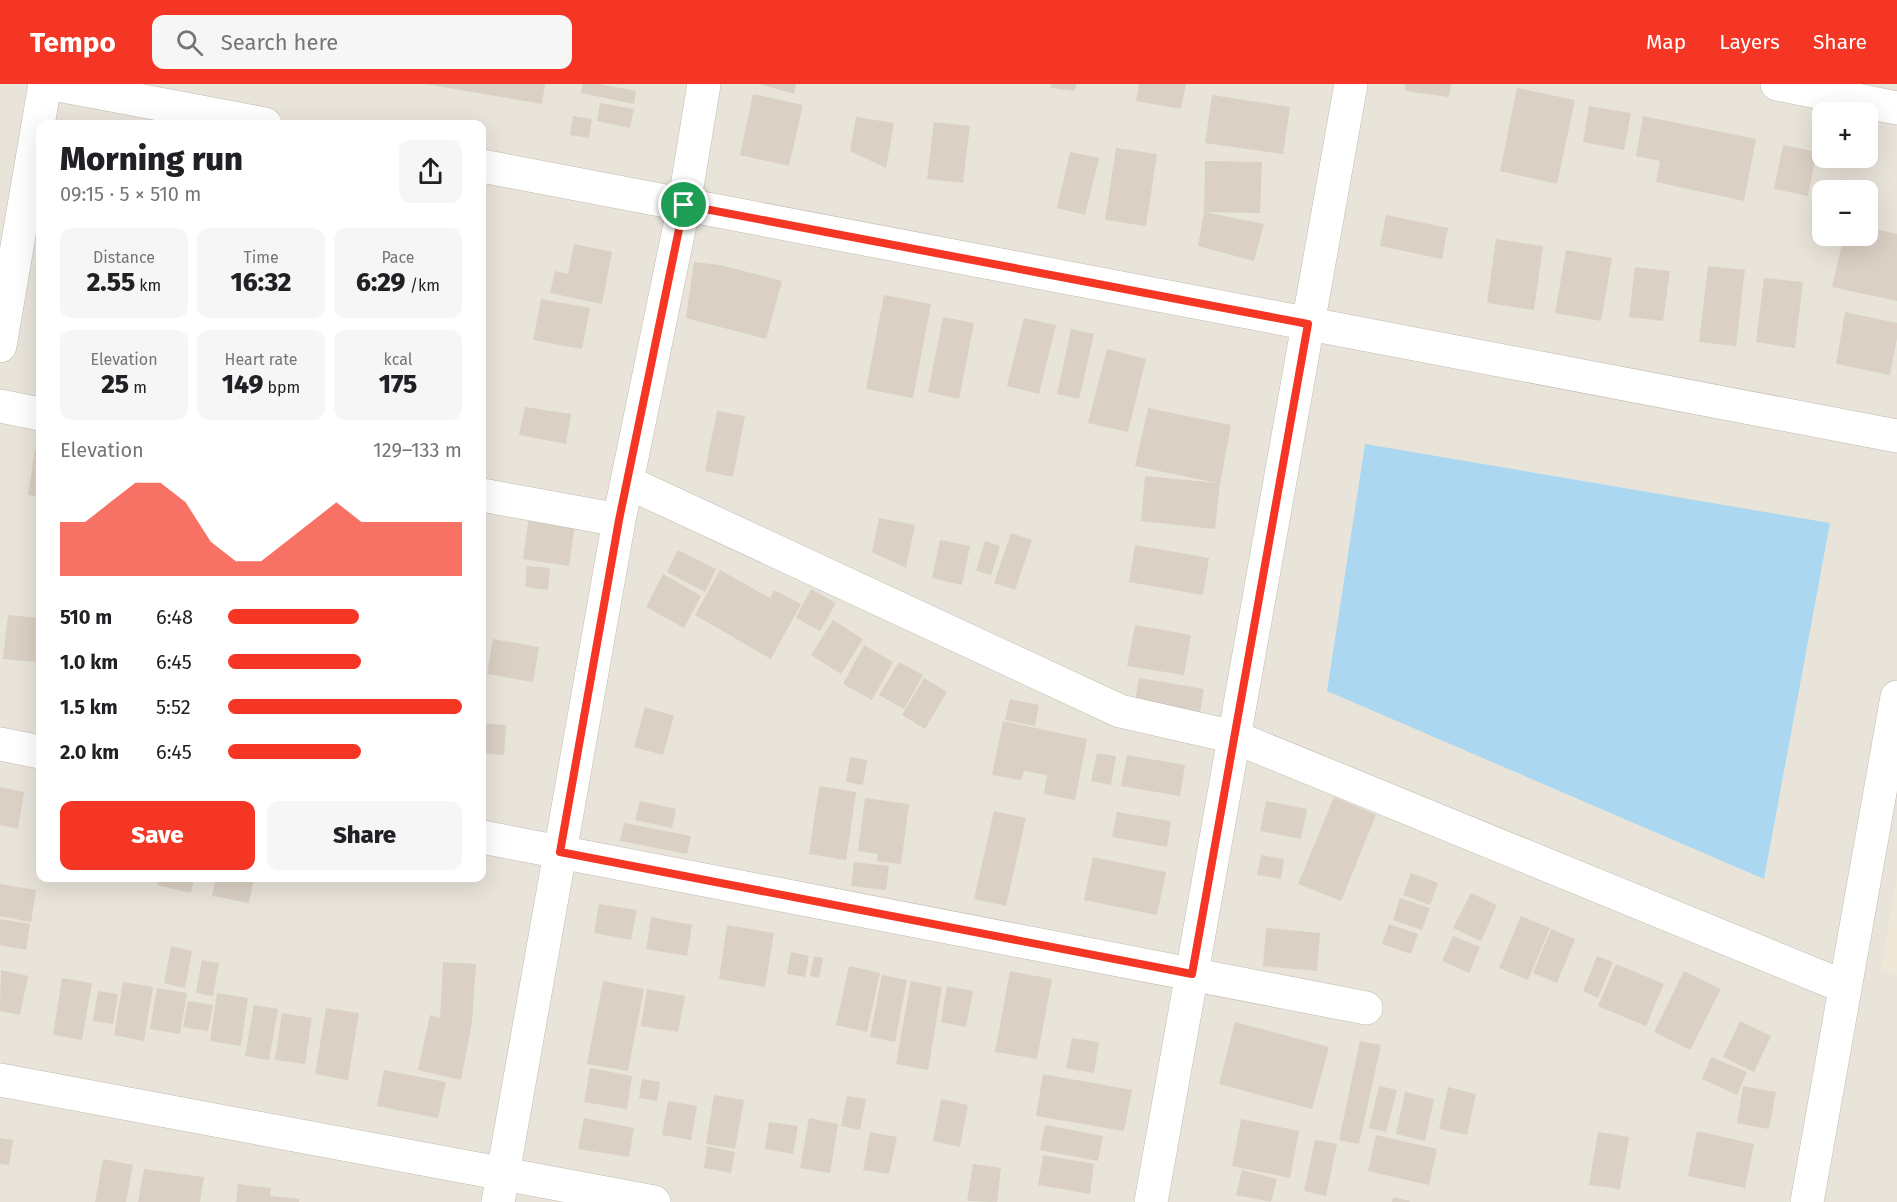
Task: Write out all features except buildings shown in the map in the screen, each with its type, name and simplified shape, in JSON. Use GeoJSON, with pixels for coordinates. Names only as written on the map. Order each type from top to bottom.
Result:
{"type":"FeatureCollection","features":[{"type":"Feature","properties":{"kind":"street"},"geometry":{"type":"LineString","coordinates":[[39,120],[45,84]]}},
{"type":"Feature","properties":{"kind":"street"},"geometry":{"type":"LineString","coordinates":[[53,84],[244,120]]}},
{"type":"Feature","properties":{"kind":"street"},"geometry":{"type":"LineString","coordinates":[[501,1188],[619,520],[684,205],[704,84]]}},
{"type":"Feature","properties":{"kind":"street"},"geometry":{"type":"LineString","coordinates":[[1151,1202],[1351,84]]}},
{"type":"Feature","properties":{"kind":"street"},"geometry":{"type":"LineString","coordinates":[[1778,84],[1897,108]]}},
{"type":"Feature","properties":{"kind":"street"},"geometry":{"type":"LineString","coordinates":[[0,346],[36,136]]}},
{"type":"Feature","properties":{"kind":"street"},"geometry":{"type":"LineString","coordinates":[[486,167],[1897,436]]}},
{"type":"Feature","properties":{"kind":"street"},"geometry":{"type":"LineString","coordinates":[[0,406],[36,413]]}},
{"type":"Feature","properties":{"kind":"street"},"geometry":{"type":"LineString","coordinates":[[627,482],[1120,711],[1234,737],[1845,987]]}},
{"type":"Feature","properties":{"kind":"street"},"geometry":{"type":"LineString","coordinates":[[486,496],[619,520]]}},
{"type":"Feature","properties":{"kind":"street"},"geometry":{"type":"LineString","coordinates":[[1807,1202],[1897,697]]}},
{"type":"Feature","properties":{"kind":"street"},"geometry":{"type":"LineString","coordinates":[[0,744],[36,751]]}},
{"type":"Feature","properties":{"kind":"street"},"geometry":{"type":"LineString","coordinates":[[486,838],[1366,1008]]}},
{"type":"Feature","properties":{"kind":"street"},"geometry":{"type":"LineString","coordinates":[[0,1080],[501,1188],[654,1202]]}},
{"type":"Feature","properties":{"kind":"shaded area"},"geometry":{"type":"Polygon","coordinates":[[[0,84],[1897,84],[1897,1202],[0,1202],[0,84]]]}},
{"type":"Feature","properties":{"kind":"shaded area"},"geometry":{"type":"Polygon","coordinates":[[[1897,876],[1897,977],[1881,968],[1897,876]]]}},
{"type":"Feature","properties":{"kind":"water"},"geometry":{"type":"Polygon","coordinates":[[[1365,444],[1830,523],[1764,879],[1327,691],[1365,444]]]}},
{"type":"Feature","properties":{"kind":"route"},"geometry":{"type":"LineString","coordinates":[[684,205],[1308,324],[1192,974],[560,852],[619,520],[684,205]]}}]}
